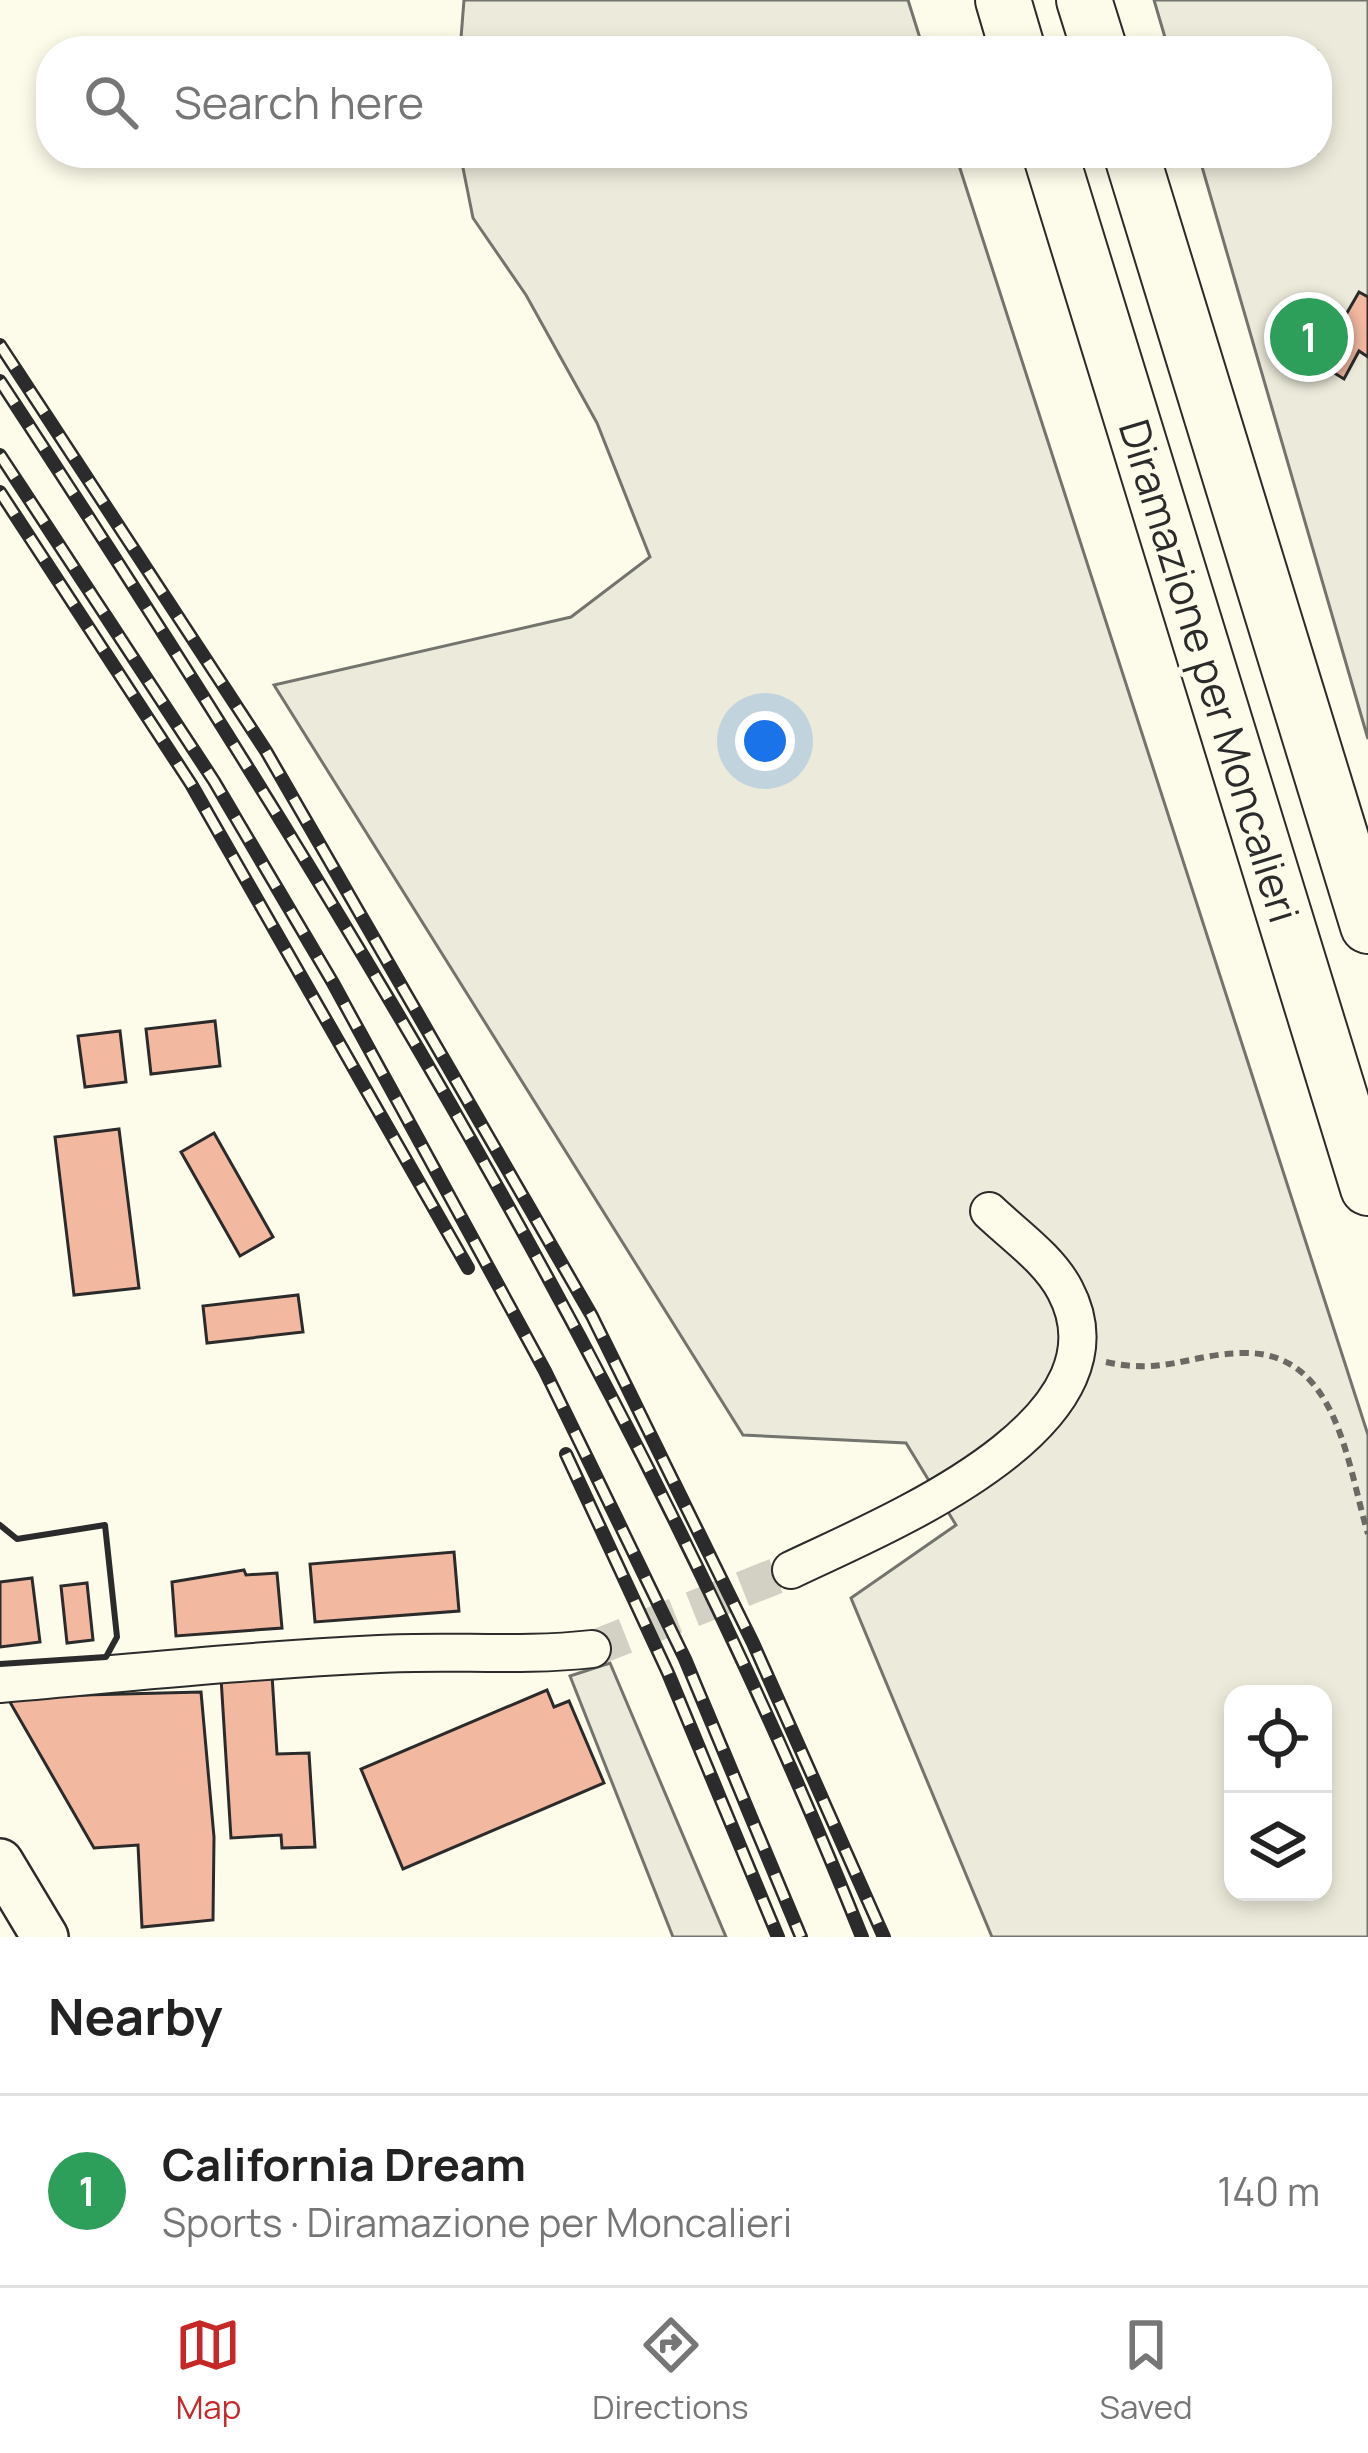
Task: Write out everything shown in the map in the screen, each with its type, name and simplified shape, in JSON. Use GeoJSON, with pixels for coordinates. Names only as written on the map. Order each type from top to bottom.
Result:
{"type":"FeatureCollection","features":[{"type":"Feature","properties":{"kind":"highway"},"geometry":{"type":"LineString","coordinates":[[1003,0],[1014,36]]}},
{"type":"Feature","properties":{"kind":"highway"},"geometry":{"type":"LineString","coordinates":[[1084,0],[1095,36]]}},
{"type":"Feature","properties":{"kind":"highway","name":"Diramazione per Moncalieri"},"geometry":{"type":"LineString","coordinates":[[1055,168],[1368,1188]]}},
{"type":"Feature","properties":{"kind":"highway","name":"Diramazione per Moncalieri"},"geometry":{"type":"LineString","coordinates":[[1136,168],[1368,926]]}},
{"type":"Feature","properties":{"kind":"main road"},"geometry":{"type":"LineString","coordinates":[[0,1862],[45,1937]]}},
{"type":"Feature","properties":{"kind":"street"},"geometry":{"type":"LineString","coordinates":[[791,1570],[895,1520],[997,1459],[1042,1423],[1066,1380],[1075,1325],[1066,1292],[989,1211]]}},
{"type":"Feature","properties":{"kind":"street"},"geometry":{"type":"LineString","coordinates":[[0,1684],[387,1653],[528,1656],[592,1649]]}},
{"type":"Feature","properties":{"kind":"path"},"geometry":{"type":"LineString","coordinates":[[1073,1355],[1145,1371],[1243,1353],[1279,1359],[1306,1373],[1327,1396],[1368,1534]]}},
{"type":"Feature","properties":{"kind":"shaded area"},"geometry":{"type":"Polygon","coordinates":[[[464,0],[908,0],[919,36],[461,36],[464,0]]]}},
{"type":"Feature","properties":{"kind":"shaded area"},"geometry":{"type":"Polygon","coordinates":[[[1154,0],[1368,0],[1368,739],[1202,168],[1332,168],[1332,36],[1165,36],[1154,0]]]}},
{"type":"Feature","properties":{"kind":"shaded area"},"geometry":{"type":"Polygon","coordinates":[[[463,168],[960,168],[1368,1435],[1368,1937],[992,1937],[851,1598],[956,1525],[906,1443],[743,1435],[274,685],[571,617],[650,557],[597,423],[526,295],[473,218],[463,168]]]}},
{"type":"Feature","properties":{"kind":"shaded area"},"geometry":{"type":"Polygon","coordinates":[[[610,1663],[726,1937],[673,1937],[570,1676],[610,1663]]]}},
{"type":"Feature","properties":{"kind":"building"},"geometry":{"type":"Polygon","coordinates":[[[1359,292],[1368,297],[1368,357],[1359,351],[1344,379],[1318,363],[1359,292]]]}},
{"type":"Feature","properties":{"kind":"building"},"geometry":{"type":"Polygon","coordinates":[[[215,1021],[220,1066],[151,1074],[146,1029],[215,1021]]]}},
{"type":"Feature","properties":{"kind":"building"},"geometry":{"type":"Polygon","coordinates":[[[120,1031],[126,1082],[85,1087],[78,1036],[120,1031]]]}},
{"type":"Feature","properties":{"kind":"building"},"geometry":{"type":"Polygon","coordinates":[[[119,1129],[139,1288],[74,1295],[55,1137],[119,1129]]]}},
{"type":"Feature","properties":{"kind":"building"},"geometry":{"type":"Polygon","coordinates":[[[214,1133],[273,1237],[240,1256],[181,1152],[214,1133]]]}},
{"type":"Feature","properties":{"kind":"building"},"geometry":{"type":"Polygon","coordinates":[[[298,1295],[303,1332],[207,1343],[203,1306],[298,1295]]]}},
{"type":"Feature","properties":{"kind":"building"},"geometry":{"type":"Polygon","coordinates":[[[454,1552],[459,1611],[315,1622],[310,1564],[454,1552]]]}},
{"type":"Feature","properties":{"kind":"building"},"geometry":{"type":"Polygon","coordinates":[[[244,1570],[246,1575],[277,1573],[282,1628],[176,1636],[172,1582],[244,1570]]]}},
{"type":"Feature","properties":{"kind":"building"},"geometry":{"type":"Polygon","coordinates":[[[32,1578],[40,1642],[0,1647],[0,1582],[32,1578]]]}},
{"type":"Feature","properties":{"kind":"building"},"geometry":{"type":"Polygon","coordinates":[[[87,1583],[93,1640],[67,1643],[61,1586],[87,1583]]]}},
{"type":"Feature","properties":{"kind":"building"},"geometry":{"type":"Polygon","coordinates":[[[272,1675],[277,1754],[309,1753],[315,1847],[282,1848],[281,1835],[231,1838],[221,1678],[272,1675]]]}},
{"type":"Feature","properties":{"kind":"building"},"geometry":{"type":"Polygon","coordinates":[[[547,1690],[554,1707],[569,1701],[604,1783],[403,1869],[361,1769],[547,1690]]]}},
{"type":"Feature","properties":{"kind":"building"},"geometry":{"type":"Polygon","coordinates":[[[201,1692],[214,1837],[213,1920],[142,1927],[138,1845],[94,1848],[7,1697],[201,1692]]]}},
{"type":"Feature","properties":{"kind":"tunnel"},"geometry":{"type":"LineString","coordinates":[[592,1649],[791,1570]]}},
{"type":"Feature","properties":{"kind":"railway"},"geometry":{"type":"LineString","coordinates":[[0,345],[266,751],[592,1316],[753,1643],[884,1937]]}},
{"type":"Feature","properties":{"kind":"railway"},"geometry":{"type":"LineString","coordinates":[[0,381],[240,755],[470,1138],[680,1531],[775,1732],[862,1937]]}},
{"type":"Feature","properties":{"kind":"railway"},"geometry":{"type":"LineString","coordinates":[[0,455],[214,781],[333,983],[545,1371],[685,1659],[801,1937]]}},
{"type":"Feature","properties":{"kind":"railway"},"geometry":{"type":"LineString","coordinates":[[0,492],[191,784],[468,1268]]}},
{"type":"Feature","properties":{"kind":"railway"},"geometry":{"type":"LineString","coordinates":[[566,1454],[668,1673],[778,1937]]}},
{"type":"Feature","properties":{"kind":"wall"},"geometry":{"type":"LineString","coordinates":[[0,1525],[17,1539],[105,1525],[117,1637],[106,1657],[0,1664]]}},
{"type":"Feature","properties":{"kind":"place","name":"California Dream"},"geometry":{"type":"Point","coordinates":[1309,337]}}]}
